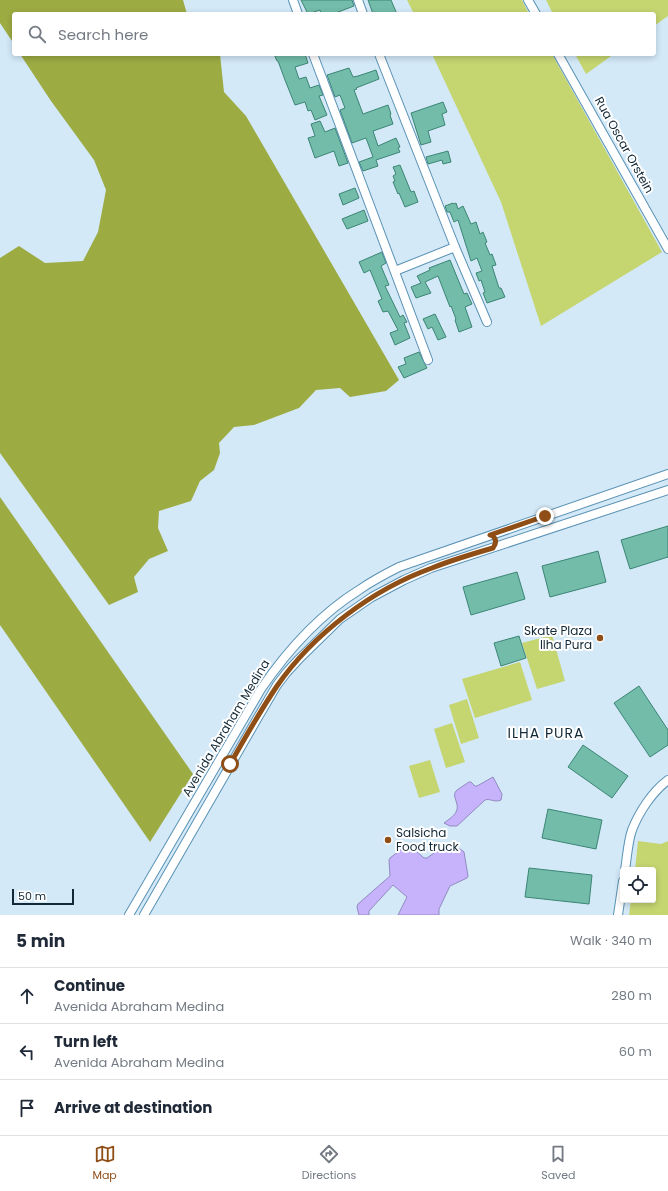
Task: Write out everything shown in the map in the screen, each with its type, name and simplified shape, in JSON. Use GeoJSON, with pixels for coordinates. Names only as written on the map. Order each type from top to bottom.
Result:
{"type":"FeatureCollection","features":[{"type":"Feature","properties":{"kind":"street"},"geometry":{"type":"LineString","coordinates":[[293,0],[297,12]]}},
{"type":"Feature","properties":{"kind":"street"},"geometry":{"type":"LineString","coordinates":[[358,0],[362,12]]}},
{"type":"Feature","properties":{"kind":"street"},"geometry":{"type":"LineString","coordinates":[[528,0],[535,12]]}},
{"type":"Feature","properties":{"kind":"street"},"geometry":{"type":"LineString","coordinates":[[314,56],[428,360]]}},
{"type":"Feature","properties":{"kind":"street"},"geometry":{"type":"LineString","coordinates":[[380,56],[454,247],[487,322]]}},
{"type":"Feature","properties":{"kind":"street","name":"Rua Oscar Orstein"},"geometry":{"type":"LineString","coordinates":[[559,56],[668,249]]}},
{"type":"Feature","properties":{"kind":"street"},"geometry":{"type":"LineString","coordinates":[[395,271],[454,247]]}},
{"type":"Feature","properties":{"kind":"street","name":"Avenida Abraham Medina"},"geometry":{"type":"LineString","coordinates":[[129,915],[261,689],[273,671],[320,619],[358,590],[399,567],[668,474]]}},
{"type":"Feature","properties":{"kind":"street","name":"Avenida Abraham Medina"},"geometry":{"type":"LineString","coordinates":[[144,915],[269,698],[287,672],[340,619],[372,596],[426,570],[668,490]]}},
{"type":"Feature","properties":{"kind":"street"},"geometry":{"type":"LineString","coordinates":[[507,529],[504,536],[511,542]]}},
{"type":"Feature","properties":{"kind":"street"},"geometry":{"type":"LineString","coordinates":[[490,535],[493,536],[496,541],[493,548]]}},
{"type":"Feature","properties":{"kind":"street"},"geometry":{"type":"LineString","coordinates":[[626,867],[632,831],[645,806],[660,786],[668,780]]}},
{"type":"Feature","properties":{"kind":"street"},"geometry":{"type":"LineString","coordinates":[[618,915],[620,901]]}},
{"type":"Feature","properties":{"kind":"green space"},"geometry":{"type":"Polygon","coordinates":[[[0,0],[183,0],[186,12],[12,12],[12,41],[0,23],[0,0]]]}},
{"type":"Feature","properties":{"kind":"green space"},"geometry":{"type":"Polygon","coordinates":[[[407,0],[522,0],[528,12],[413,12],[407,0]]]}},
{"type":"Feature","properties":{"kind":"green space"},"geometry":{"type":"Polygon","coordinates":[[[546,0],[668,0],[668,16],[656,25],[656,12],[552,12],[546,0]]]}},
{"type":"Feature","properties":{"kind":"green space"},"geometry":{"type":"Polygon","coordinates":[[[21,56],[220,56],[224,92],[246,116],[399,380],[386,391],[350,397],[340,388],[316,390],[299,408],[254,425],[234,427],[219,443],[220,453],[214,470],[200,481],[191,501],[159,511],[158,528],[168,551],[149,559],[134,577],[138,592],[109,605],[0,453],[0,258],[19,246],[45,263],[83,261],[98,232],[106,190],[94,160],[51,101],[21,56]]]}},
{"type":"Feature","properties":{"kind":"green space"},"geometry":{"type":"Polygon","coordinates":[[[433,56],[553,56],[662,252],[541,326],[501,202],[433,56]]]}},
{"type":"Feature","properties":{"kind":"green space"},"geometry":{"type":"Polygon","coordinates":[[[576,56],[611,56],[586,74],[576,56]]]}},
{"type":"Feature","properties":{"kind":"green space"},"geometry":{"type":"Polygon","coordinates":[[[0,497],[193,774],[150,842],[0,625],[0,497]]]}},
{"type":"Feature","properties":{"kind":"green space"},"geometry":{"type":"Polygon","coordinates":[[[552,635],[565,681],[537,689],[522,643],[552,635]]]}},
{"type":"Feature","properties":{"kind":"green space"},"geometry":{"type":"Polygon","coordinates":[[[520,662],[532,700],[475,718],[462,679],[520,662]]]}},
{"type":"Feature","properties":{"kind":"green space"},"geometry":{"type":"Polygon","coordinates":[[[467,699],[479,738],[461,744],[449,705],[467,699]]]}},
{"type":"Feature","properties":{"kind":"green space"},"geometry":{"type":"Polygon","coordinates":[[[452,723],[465,762],[446,768],[434,729],[452,723]]]}},
{"type":"Feature","properties":{"kind":"green space"},"geometry":{"type":"Polygon","coordinates":[[[430,760],[440,792],[419,798],[409,766],[430,760]]]}},
{"type":"Feature","properties":{"kind":"green space"},"geometry":{"type":"Polygon","coordinates":[[[638,841],[661,844],[668,841],[668,915],[629,915],[631,903],[656,903],[656,867],[635,867],[638,841]]]}},
{"type":"Feature","properties":{"kind":"shaded area"},"geometry":{"type":"Polygon","coordinates":[[[493,777],[502,794],[501,800],[485,800],[457,826],[450,826],[444,823],[456,812],[457,806],[455,792],[457,790],[469,782],[477,786],[493,777]]]}},
{"type":"Feature","properties":{"kind":"shaded area"},"geometry":{"type":"Polygon","coordinates":[[[409,845],[424,858],[427,858],[444,846],[460,849],[464,852],[468,876],[467,878],[450,886],[439,909],[439,915],[398,915],[407,897],[393,885],[369,911],[369,915],[359,915],[357,907],[358,904],[390,876],[390,858],[409,845]]]}},
{"type":"Feature","properties":{"kind":"building"},"geometry":{"type":"Polygon","coordinates":[[[301,0],[352,0],[354,6],[338,12],[320,12],[320,10],[307,12],[301,0]]]}},
{"type":"Feature","properties":{"kind":"building"},"geometry":{"type":"Polygon","coordinates":[[[368,0],[391,0],[396,12],[372,12],[368,0]]]}},
{"type":"Feature","properties":{"kind":"building"},"geometry":{"type":"Polygon","coordinates":[[[275,56],[306,56],[308,63],[295,67],[299,79],[306,77],[310,88],[319,85],[323,95],[319,96],[327,115],[315,120],[311,110],[308,111],[305,102],[295,105],[275,56]]]}},
{"type":"Feature","properties":{"kind":"building"},"geometry":{"type":"Polygon","coordinates":[[[349,68],[353,77],[376,70],[379,79],[354,90],[363,114],[388,105],[393,124],[373,131],[378,146],[396,138],[400,147],[398,148],[400,152],[376,160],[378,166],[363,171],[359,162],[373,157],[366,138],[352,143],[340,110],[345,108],[340,95],[335,97],[327,75],[349,68]]]}},
{"type":"Feature","properties":{"kind":"building"},"geometry":{"type":"Polygon","coordinates":[[[443,102],[447,112],[442,114],[445,125],[428,131],[431,142],[421,145],[411,113],[443,102]]]}},
{"type":"Feature","properties":{"kind":"building"},"geometry":{"type":"Polygon","coordinates":[[[320,121],[325,132],[335,128],[348,163],[339,166],[334,151],[315,158],[308,138],[315,136],[311,124],[320,121]]]}},
{"type":"Feature","properties":{"kind":"building"},"geometry":{"type":"Polygon","coordinates":[[[448,151],[451,162],[443,164],[442,160],[428,164],[426,157],[448,151]]]}},
{"type":"Feature","properties":{"kind":"building"},"geometry":{"type":"Polygon","coordinates":[[[400,165],[411,192],[414,191],[418,202],[405,207],[393,182],[395,181],[393,176],[396,174],[393,167],[400,165]]]}},
{"type":"Feature","properties":{"kind":"building"},"geometry":{"type":"Polygon","coordinates":[[[355,188],[359,198],[343,205],[339,194],[355,188]]]}},
{"type":"Feature","properties":{"kind":"building"},"geometry":{"type":"Polygon","coordinates":[[[456,203],[458,209],[463,206],[471,224],[476,222],[480,234],[483,232],[487,242],[485,243],[490,255],[492,254],[496,265],[492,266],[499,288],[501,288],[505,297],[487,303],[483,293],[485,292],[481,280],[479,281],[476,273],[482,271],[477,258],[471,261],[458,220],[454,222],[450,212],[447,212],[445,206],[456,203]]]}},
{"type":"Feature","properties":{"kind":"building"},"geometry":{"type":"Polygon","coordinates":[[[364,210],[368,221],[347,229],[342,219],[364,210]]]}},
{"type":"Feature","properties":{"kind":"building"},"geometry":{"type":"Polygon","coordinates":[[[382,252],[386,263],[381,266],[389,285],[385,286],[400,317],[403,315],[407,322],[404,323],[410,338],[395,345],[390,333],[398,330],[388,311],[383,312],[378,301],[382,299],[370,270],[364,273],[359,262],[382,252]]]}},
{"type":"Feature","properties":{"kind":"building"},"geometry":{"type":"Polygon","coordinates":[[[450,260],[464,294],[467,293],[472,304],[465,307],[472,327],[459,332],[456,319],[438,276],[425,282],[431,293],[416,298],[411,287],[421,283],[417,276],[430,270],[429,268],[450,260]]]}},
{"type":"Feature","properties":{"kind":"building"},"geometry":{"type":"Polygon","coordinates":[[[435,314],[446,337],[438,340],[432,327],[428,329],[423,319],[435,314]]]}},
{"type":"Feature","properties":{"kind":"building"},"geometry":{"type":"Polygon","coordinates":[[[419,352],[427,368],[404,378],[398,367],[406,364],[404,358],[419,352]]]}},
{"type":"Feature","properties":{"kind":"building"},"geometry":{"type":"Polygon","coordinates":[[[668,526],[668,557],[630,569],[621,540],[668,526]]]}},
{"type":"Feature","properties":{"kind":"building"},"geometry":{"type":"Polygon","coordinates":[[[598,551],[606,582],[550,597],[542,566],[598,551]]]}},
{"type":"Feature","properties":{"kind":"building"},"geometry":{"type":"Polygon","coordinates":[[[517,572],[525,599],[471,615],[463,587],[517,572]]]}},
{"type":"Feature","properties":{"kind":"building"},"geometry":{"type":"Polygon","coordinates":[[[519,636],[526,658],[501,666],[494,643],[519,636]]]}},
{"type":"Feature","properties":{"kind":"building"},"geometry":{"type":"Polygon","coordinates":[[[639,686],[668,730],[668,745],[650,757],[614,703],[639,686]]]}},
{"type":"Feature","properties":{"kind":"building"},"geometry":{"type":"Polygon","coordinates":[[[583,745],[628,776],[612,798],[568,767],[583,745]]]}},
{"type":"Feature","properties":{"kind":"building"},"geometry":{"type":"Polygon","coordinates":[[[548,809],[602,820],[596,849],[542,838],[548,809]]]}},
{"type":"Feature","properties":{"kind":"building"},"geometry":{"type":"Polygon","coordinates":[[[529,868],[592,875],[589,904],[525,897],[529,868]]]}},
{"type":"Feature","properties":{"kind":"place","name":"Skate Plaza Ilha Pura"},"geometry":{"type":"Point","coordinates":[600,638]}},
{"type":"Feature","properties":{"kind":"place","name":"Salsicha Food truck"},"geometry":{"type":"Point","coordinates":[388,840]}},
{"type":"Feature","properties":{"kind":"district","name":"ILHA PURA"},"geometry":{"type":"Point","coordinates":[546,733]}},
{"type":"Feature","properties":{"kind":"route"},"geometry":{"type":"LineString","coordinates":[[230,764],[277,685],[314,643],[340,619],[372,596],[404,580],[431,568],[493,548],[496,541],[495,538],[490,535],[545,516]]}}]}
